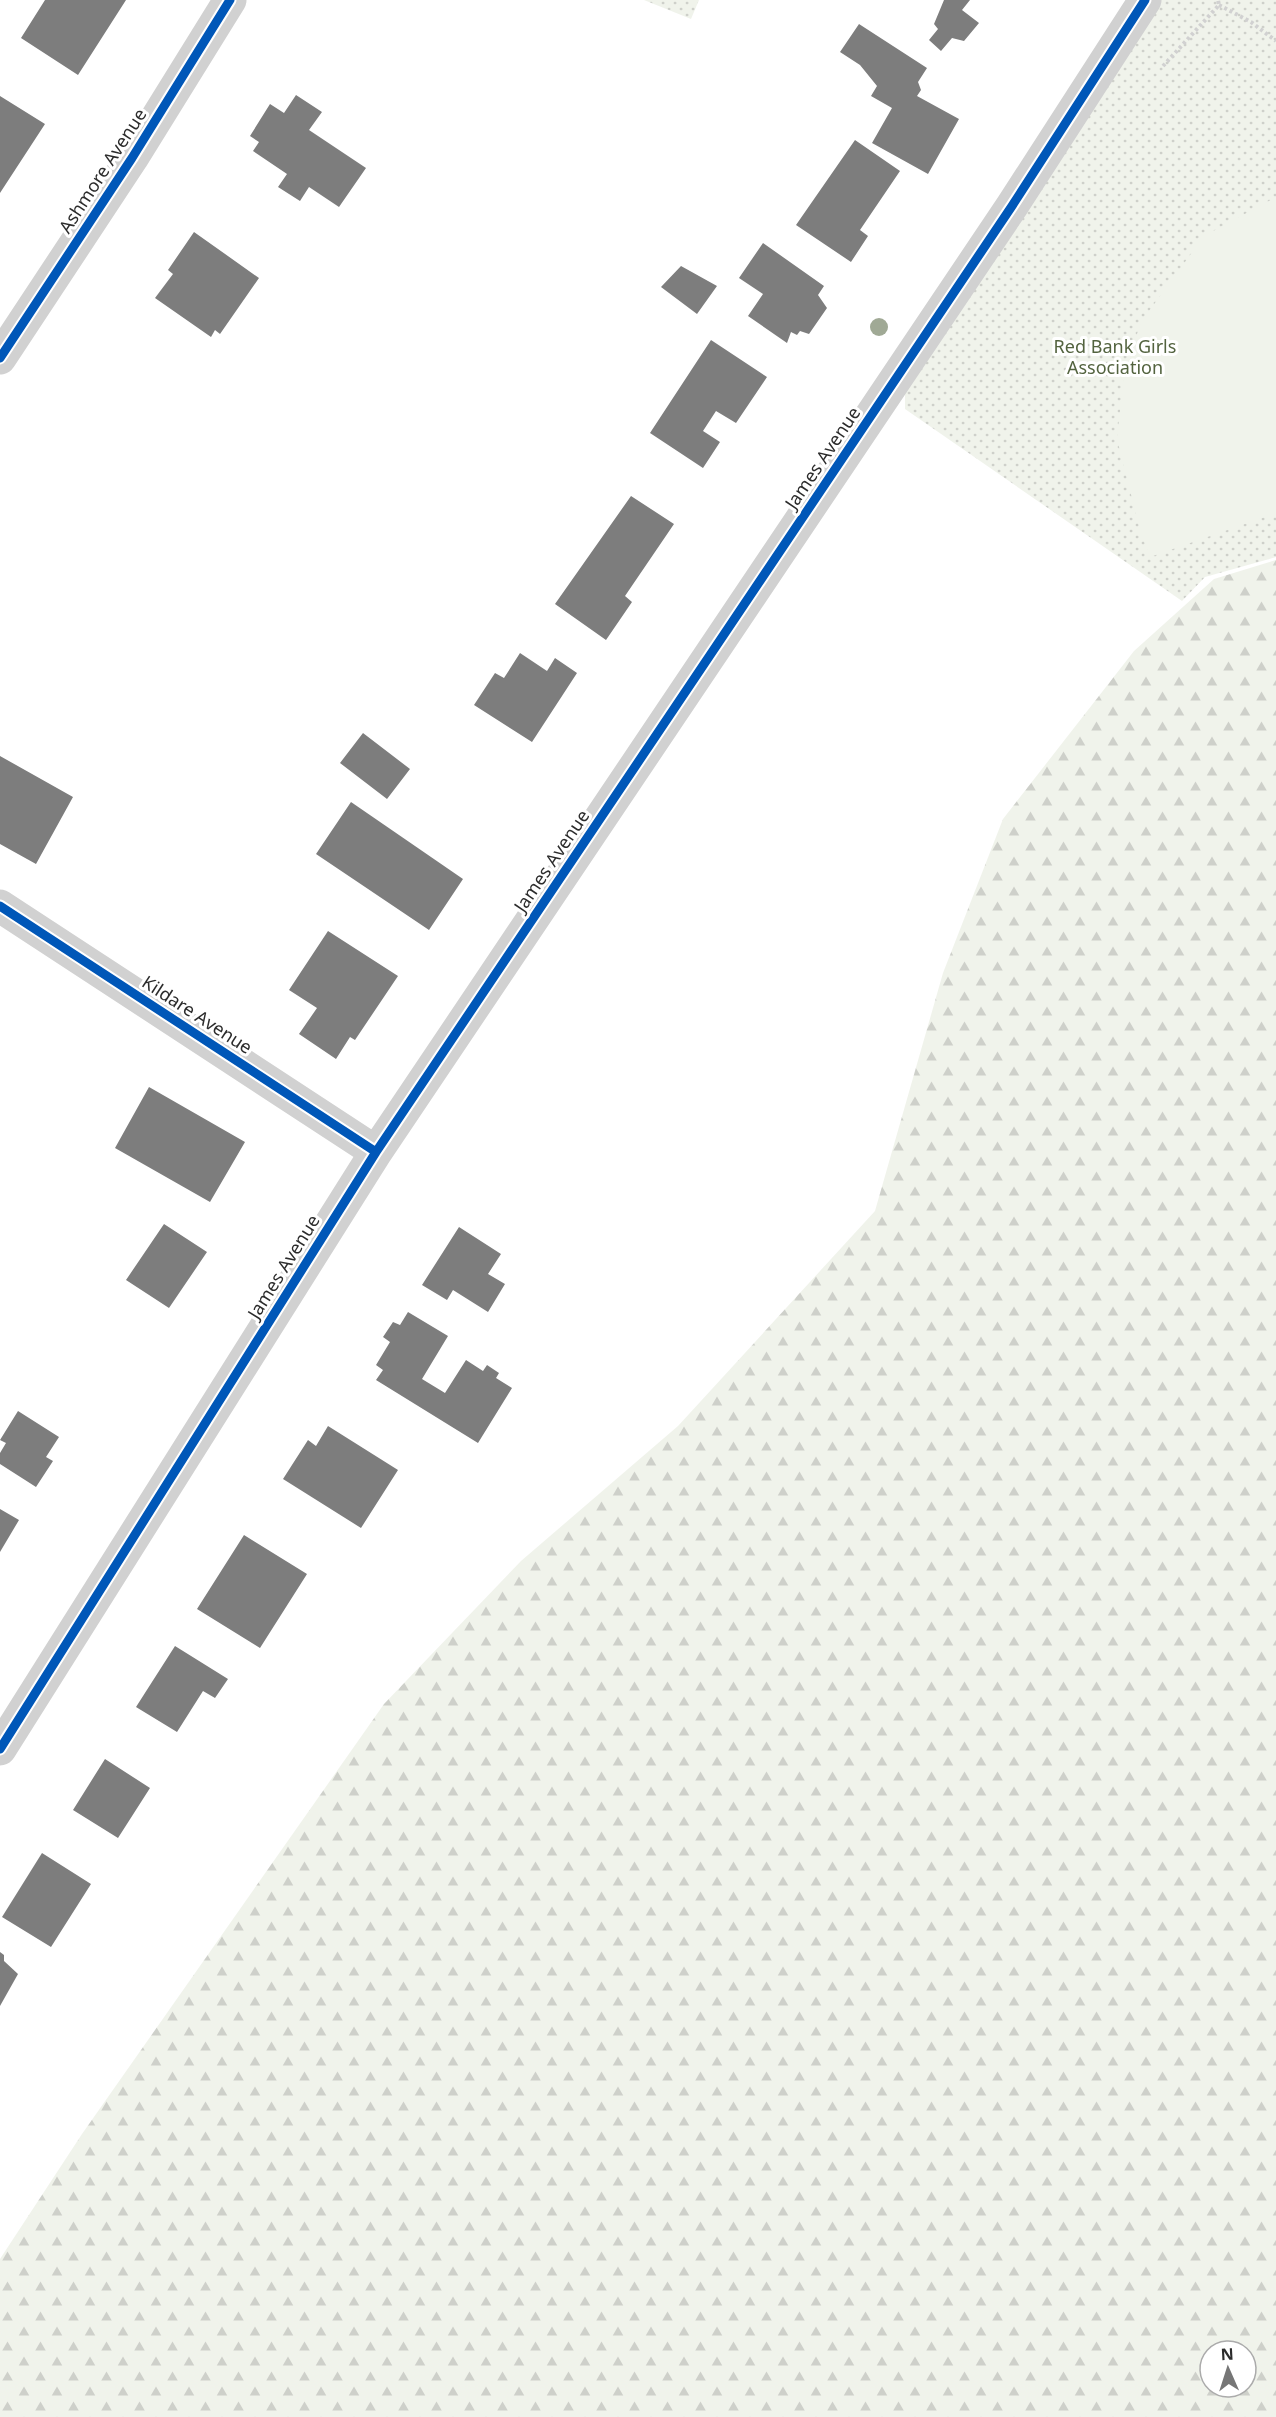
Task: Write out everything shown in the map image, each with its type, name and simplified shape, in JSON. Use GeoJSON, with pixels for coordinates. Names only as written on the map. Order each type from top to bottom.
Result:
{"type":"FeatureCollection","features":[{"type":"Feature","properties":{"kind":"street","name":"Ashmore Avenue"},"geometry":{"type":"LineString","coordinates":[[0,358],[132,158],[230,0]]}},
{"type":"Feature","properties":{"kind":"street","name":"James Avenue"},"geometry":{"type":"LineString","coordinates":[[0,1749],[376,1152],[1012,206],[1145,0]]}},
{"type":"Feature","properties":{"kind":"street","name":"Kildare Avenue"},"geometry":{"type":"LineString","coordinates":[[0,906],[376,1152]]}},
{"type":"Feature","properties":{"kind":"path"},"geometry":{"type":"LineString","coordinates":[[1163,66],[1218,2],[1251,21],[1276,41]]}},
{"type":"Feature","properties":{"kind":"green space"},"geometry":{"type":"Polygon","coordinates":[[[644,0],[699,0],[691,19],[644,0]]]}},
{"type":"Feature","properties":{"kind":"green space","name":"Red Bank Girls Association"},"geometry":{"type":"Polygon","coordinates":[[[1157,0],[1276,0],[1276,557],[1205,577],[1182,601],[905,409],[905,385],[1157,0]]]}},
{"type":"Feature","properties":{"kind":"green space"},"geometry":{"type":"Polygon","coordinates":[[[1276,197],[1276,513],[1150,557],[1140,530],[1117,439],[1124,373],[1141,322],[1204,236],[1276,197]]]}},
{"type":"Feature","properties":{"kind":"green space"},"geometry":{"type":"Polygon","coordinates":[[[1276,560],[1276,2417],[0,2417],[0,2259],[82,2134],[384,1704],[521,1561],[678,1426],[875,1211],[943,973],[1003,819],[1134,651],[1214,579],[1276,560]]]}},
{"type":"Feature","properties":{"kind":"building"},"geometry":{"type":"Polygon","coordinates":[[[45,0],[126,0],[78,75],[21,38],[45,0]]]}},
{"type":"Feature","properties":{"kind":"building"},"geometry":{"type":"Polygon","coordinates":[[[944,0],[970,0],[962,10],[979,23],[964,41],[952,38],[941,51],[929,40],[938,29],[934,24],[944,0]]]}},
{"type":"Feature","properties":{"kind":"building"},"geometry":{"type":"Polygon","coordinates":[[[859,24],[927,68],[918,82],[921,90],[917,96],[959,119],[928,174],[872,143],[892,108],[871,96],[877,86],[860,65],[840,52],[859,24]]]}},
{"type":"Feature","properties":{"kind":"building"},"geometry":{"type":"Polygon","coordinates":[[[296,95],[322,112],[309,130],[366,168],[339,207],[309,187],[300,201],[278,187],[287,174],[253,151],[259,142],[250,136],[270,104],[284,113],[296,95]]]}},
{"type":"Feature","properties":{"kind":"building"},"geometry":{"type":"Polygon","coordinates":[[[0,96],[45,124],[0,193],[0,96]]]}},
{"type":"Feature","properties":{"kind":"building"},"geometry":{"type":"Polygon","coordinates":[[[855,140],[900,171],[860,230],[868,236],[851,262],[796,225],[855,140]]]}},
{"type":"Feature","properties":{"kind":"building"},"geometry":{"type":"Polygon","coordinates":[[[194,232],[259,278],[220,334],[215,330],[211,337],[155,298],[173,274],[168,270],[194,232]]]}},
{"type":"Feature","properties":{"kind":"building"},"geometry":{"type":"Polygon","coordinates":[[[763,243],[824,286],[818,295],[827,308],[809,334],[800,331],[797,335],[791,332],[787,343],[748,316],[763,294],[739,278],[763,243]]]}},
{"type":"Feature","properties":{"kind":"building"},"geometry":{"type":"Polygon","coordinates":[[[681,266],[717,286],[697,314],[661,287],[681,266]]]}},
{"type":"Feature","properties":{"kind":"building"},"geometry":{"type":"Polygon","coordinates":[[[711,340],[767,377],[736,423],[716,411],[703,431],[720,442],[703,468],[650,433],[711,340]]]}},
{"type":"Feature","properties":{"kind":"building"},"geometry":{"type":"Polygon","coordinates":[[[631,496],[674,524],[625,596],[632,602],[606,640],[555,604],[631,496]]]}},
{"type":"Feature","properties":{"kind":"building"},"geometry":{"type":"Polygon","coordinates":[[[520,653],[547,671],[555,658],[577,673],[532,742],[474,705],[495,673],[504,678],[520,653]]]}},
{"type":"Feature","properties":{"kind":"building"},"geometry":{"type":"Polygon","coordinates":[[[363,733],[410,769],[387,799],[340,763],[363,733]]]}},
{"type":"Feature","properties":{"kind":"building"},"geometry":{"type":"Polygon","coordinates":[[[0,756],[73,797],[36,864],[0,844],[0,756]]]}},
{"type":"Feature","properties":{"kind":"building"},"geometry":{"type":"Polygon","coordinates":[[[351,802],[463,879],[429,930],[316,854],[351,802]]]}},
{"type":"Feature","properties":{"kind":"building"},"geometry":{"type":"Polygon","coordinates":[[[328,931],[398,976],[355,1040],[350,1037],[336,1059],[299,1034],[317,1008],[289,990],[328,931]]]}},
{"type":"Feature","properties":{"kind":"building"},"geometry":{"type":"Polygon","coordinates":[[[149,1087],[245,1142],[210,1202],[115,1148],[149,1087]]]}},
{"type":"Feature","properties":{"kind":"building"},"geometry":{"type":"Polygon","coordinates":[[[164,1224],[207,1252],[169,1308],[126,1280],[164,1224]]]}},
{"type":"Feature","properties":{"kind":"building"},"geometry":{"type":"Polygon","coordinates":[[[459,1227],[501,1254],[488,1274],[505,1284],[488,1312],[453,1290],[447,1300],[422,1285],[459,1227]]]}},
{"type":"Feature","properties":{"kind":"building"},"geometry":{"type":"Polygon","coordinates":[[[408,1312],[448,1336],[422,1379],[445,1393],[466,1360],[483,1371],[487,1365],[499,1373],[496,1378],[512,1388],[478,1443],[376,1380],[383,1370],[376,1365],[390,1342],[383,1337],[393,1322],[400,1325],[408,1312]]]}},
{"type":"Feature","properties":{"kind":"building"},"geometry":{"type":"Polygon","coordinates":[[[18,1411],[59,1437],[46,1457],[53,1461],[36,1487],[0,1464],[0,1453],[6,1443],[0,1440],[18,1411]]]}},
{"type":"Feature","properties":{"kind":"building"},"geometry":{"type":"Polygon","coordinates":[[[328,1426],[398,1470],[361,1528],[283,1479],[308,1440],[316,1446],[328,1426]]]}},
{"type":"Feature","properties":{"kind":"building"},"geometry":{"type":"Polygon","coordinates":[[[0,1509],[19,1520],[0,1552],[0,1509]]]}},
{"type":"Feature","properties":{"kind":"building"},"geometry":{"type":"Polygon","coordinates":[[[244,1535],[307,1574],[260,1648],[197,1609],[244,1535]]]}},
{"type":"Feature","properties":{"kind":"building"},"geometry":{"type":"Polygon","coordinates":[[[175,1646],[228,1679],[215,1698],[203,1691],[177,1732],[136,1707],[175,1646]]]}},
{"type":"Feature","properties":{"kind":"building"},"geometry":{"type":"Polygon","coordinates":[[[105,1759],[150,1788],[118,1838],[73,1810],[105,1759]]]}},
{"type":"Feature","properties":{"kind":"building"},"geometry":{"type":"Polygon","coordinates":[[[42,1853],[91,1884],[51,1947],[2,1917],[42,1853]]]}},
{"type":"Feature","properties":{"kind":"building"},"geometry":{"type":"Polygon","coordinates":[[[0,1952],[4,1955],[4,1961],[18,1974],[0,2006],[0,1952]]]}},
{"type":"Feature","properties":{"kind":"cycle path"},"geometry":{"type":"LineString","coordinates":[[0,358],[132,158],[230,0]]}},
{"type":"Feature","properties":{"kind":"cycle path"},"geometry":{"type":"LineString","coordinates":[[0,1749],[376,1152],[1012,206],[1145,0]]}},
{"type":"Feature","properties":{"kind":"cycle path"},"geometry":{"type":"LineString","coordinates":[[0,906],[376,1152]]}}]}
